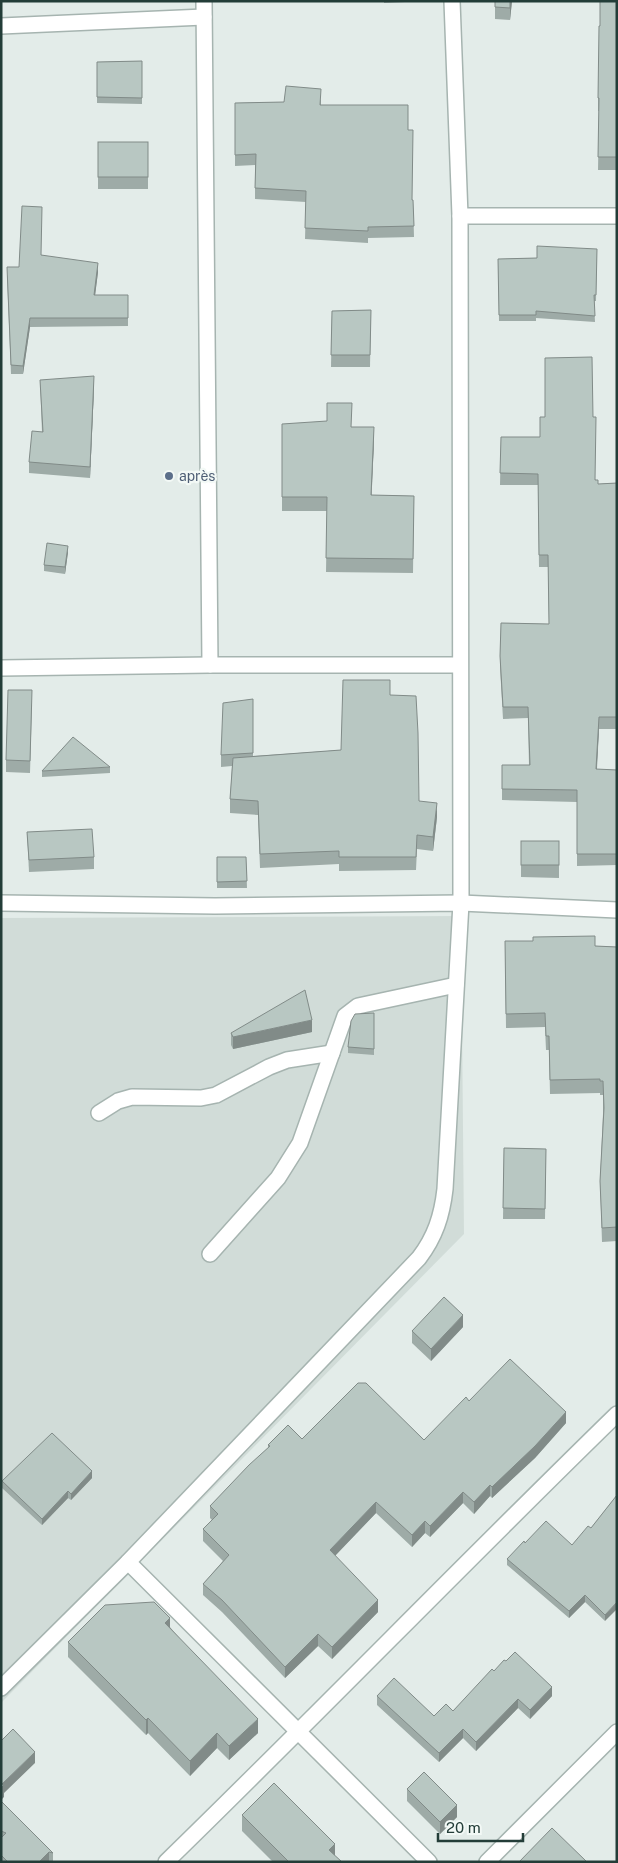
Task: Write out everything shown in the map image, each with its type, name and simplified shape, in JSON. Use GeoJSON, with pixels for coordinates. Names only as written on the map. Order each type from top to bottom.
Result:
{"type":"FeatureCollection","features":[{"type":"Feature","properties":{"kind":"street"},"geometry":{"type":"LineString","coordinates":[[204,1],[210,665]]}},
{"type":"Feature","properties":{"kind":"street"},"geometry":{"type":"LineString","coordinates":[[1,1688],[128,1562],[405,1272],[428,1246],[436,1231],[444,1196],[461,903],[460,216],[452,1]]}},
{"type":"Feature","properties":{"kind":"street"},"geometry":{"type":"LineString","coordinates":[[1,26],[204,17]]}},
{"type":"Feature","properties":{"kind":"street"},"geometry":{"type":"LineString","coordinates":[[460,216],[617,216]]}},
{"type":"Feature","properties":{"kind":"street"},"geometry":{"type":"LineString","coordinates":[[1,668],[210,665],[460,665]]}},
{"type":"Feature","properties":{"kind":"street"},"geometry":{"type":"LineString","coordinates":[[1,903],[215,906],[461,903],[617,910]]}},
{"type":"Feature","properties":{"kind":"street"},"geometry":{"type":"LineString","coordinates":[[210,1254],[278,1178],[300,1144],[345,1016],[358,1006],[456,985]]}},
{"type":"Feature","properties":{"kind":"street"},"geometry":{"type":"LineString","coordinates":[[99,1113],[118,1100],[132,1097],[201,1098],[216,1095],[269,1067],[287,1060],[332,1053]]}},
{"type":"Feature","properties":{"kind":"street"},"geometry":{"type":"LineString","coordinates":[[166,1862],[300,1731],[505,1523],[617,1414]]}},
{"type":"Feature","properties":{"kind":"street"},"geometry":{"type":"LineString","coordinates":[[128,1562],[300,1731],[429,1862]]}},
{"type":"Feature","properties":{"kind":"street"},"geometry":{"type":"LineString","coordinates":[[487,1862],[617,1732]]}},
{"type":"Feature","properties":{"kind":"shaded area"},"geometry":{"type":"Polygon","coordinates":[[[461,916],[464,1234],[1,1703],[1,918],[461,916]]]}},
{"type":"Feature","properties":{"kind":"building"},"geometry":{"type":"Polygon","coordinates":[[[495,1],[510,1],[510,8],[495,7],[495,1]]]}},
{"type":"Feature","properties":{"kind":"building"},"geometry":{"type":"Polygon","coordinates":[[[600,1],[617,1],[617,157],[598,157],[600,1]]]}},
{"type":"Feature","properties":{"kind":"building"},"geometry":{"type":"Polygon","coordinates":[[[142,61],[142,98],[97,97],[97,62],[142,61]]]}},
{"type":"Feature","properties":{"kind":"building"},"geometry":{"type":"Polygon","coordinates":[[[286,86],[321,89],[320,105],[408,105],[408,130],[413,130],[412,200],[414,226],[368,227],[368,231],[305,228],[306,191],[255,188],[256,154],[235,155],[235,103],[284,102],[286,86]]]}},
{"type":"Feature","properties":{"kind":"building"},"geometry":{"type":"Polygon","coordinates":[[[98,142],[148,142],[148,177],[98,177],[98,142]]]}},
{"type":"Feature","properties":{"kind":"building"},"geometry":{"type":"Polygon","coordinates":[[[22,206],[42,207],[41,255],[98,263],[94,295],[128,295],[128,318],[30,318],[23,366],[11,365],[7,267],[19,267],[22,206]]]}},
{"type":"Feature","properties":{"kind":"building"},"geometry":{"type":"Polygon","coordinates":[[[537,246],[597,249],[596,295],[594,295],[595,316],[536,311],[536,315],[499,315],[498,259],[537,258],[537,246]]]}},
{"type":"Feature","properties":{"kind":"building"},"geometry":{"type":"Polygon","coordinates":[[[371,310],[370,355],[331,355],[332,311],[371,310]]]}},
{"type":"Feature","properties":{"kind":"building"},"geometry":{"type":"Polygon","coordinates":[[[592,357],[593,417],[596,417],[595,480],[598,480],[598,484],[617,483],[617,717],[599,717],[596,769],[617,770],[617,854],[577,854],[577,790],[502,789],[502,765],[530,765],[528,707],[503,707],[500,656],[501,623],[549,624],[548,555],[539,555],[538,474],[500,473],[501,437],[540,437],[540,417],[545,417],[545,358],[592,357]]]}},
{"type":"Feature","properties":{"kind":"building"},"geometry":{"type":"Polygon","coordinates":[[[94,376],[90,467],[29,462],[32,431],[43,432],[40,380],[94,376]]]}},
{"type":"Feature","properties":{"kind":"building"},"geometry":{"type":"Polygon","coordinates":[[[327,403],[352,403],[351,427],[374,427],[371,495],[414,496],[413,559],[326,558],[327,497],[282,497],[282,424],[327,421],[327,403]]]}},
{"type":"Feature","properties":{"kind":"building"},"geometry":{"type":"Polygon","coordinates":[[[47,543],[68,546],[65,567],[44,565],[47,543]]]}},
{"type":"Feature","properties":{"kind":"building"},"geometry":{"type":"Polygon","coordinates":[[[343,680],[390,680],[390,695],[416,696],[419,801],[437,803],[433,837],[417,835],[416,857],[339,857],[339,851],[260,854],[258,801],[230,799],[233,758],[341,750],[343,680]]]}},
{"type":"Feature","properties":{"kind":"building"},"geometry":{"type":"Polygon","coordinates":[[[8,690],[32,690],[30,761],[6,760],[8,690]]]}},
{"type":"Feature","properties":{"kind":"building"},"geometry":{"type":"Polygon","coordinates":[[[253,699],[253,753],[221,755],[223,703],[253,699]]]}},
{"type":"Feature","properties":{"kind":"building"},"geometry":{"type":"Polygon","coordinates":[[[73,737],[110,767],[42,771],[73,737]]]}},
{"type":"Feature","properties":{"kind":"building"},"geometry":{"type":"Polygon","coordinates":[[[92,829],[94,857],[29,860],[27,832],[92,829]]]}},
{"type":"Feature","properties":{"kind":"building"},"geometry":{"type":"Polygon","coordinates":[[[521,841],[559,841],[559,865],[521,865],[521,841]]]}},
{"type":"Feature","properties":{"kind":"building"},"geometry":{"type":"Polygon","coordinates":[[[217,857],[246,857],[247,881],[217,882],[217,857]]]}},
{"type":"Feature","properties":{"kind":"building"},"geometry":{"type":"Polygon","coordinates":[[[595,936],[595,946],[617,947],[617,1227],[602,1228],[600,1181],[604,1108],[603,1081],[600,1081],[600,1079],[550,1080],[549,1036],[546,1036],[545,1013],[506,1014],[505,941],[533,941],[533,937],[595,936]]]}},
{"type":"Feature","properties":{"kind":"building"},"geometry":{"type":"Polygon","coordinates":[[[305,990],[312,1020],[233,1037],[231,1033],[305,990]]]}},
{"type":"Feature","properties":{"kind":"building"},"geometry":{"type":"Polygon","coordinates":[[[374,1013],[374,1049],[348,1047],[351,1021],[355,1014],[374,1013]]]}},
{"type":"Feature","properties":{"kind":"building"},"geometry":{"type":"Polygon","coordinates":[[[504,1148],[546,1149],[545,1209],[503,1208],[504,1148]]]}},
{"type":"Feature","properties":{"kind":"building"},"geometry":{"type":"Polygon","coordinates":[[[444,1297],[463,1315],[431,1349],[412,1331],[444,1297]]]}},
{"type":"Feature","properties":{"kind":"building"},"geometry":{"type":"Polygon","coordinates":[[[510,1359],[566,1412],[535,1446],[492,1487],[490,1485],[474,1502],[463,1492],[430,1526],[425,1521],[412,1535],[376,1502],[330,1550],[378,1600],[332,1647],[318,1634],[285,1667],[222,1600],[203,1584],[229,1555],[203,1529],[218,1514],[210,1506],[270,1446],[268,1445],[288,1425],[302,1439],[358,1383],[366,1383],[424,1440],[466,1397],[469,1401],[510,1359]]]}},
{"type":"Feature","properties":{"kind":"building"},"geometry":{"type":"Polygon","coordinates":[[[52,1433],[92,1471],[71,1494],[68,1491],[42,1519],[2,1481],[52,1433]]]}},
{"type":"Feature","properties":{"kind":"building"},"geometry":{"type":"Polygon","coordinates":[[[617,1495],[617,1602],[605,1615],[585,1595],[569,1611],[507,1559],[546,1521],[572,1545],[588,1526],[591,1528],[617,1495]]]}},
{"type":"Feature","properties":{"kind":"building"},"geometry":{"type":"Polygon","coordinates":[[[154,1602],[170,1618],[165,1623],[258,1719],[229,1746],[217,1733],[190,1761],[68,1642],[105,1605],[154,1602]]]}},
{"type":"Feature","properties":{"kind":"building"},"geometry":{"type":"Polygon","coordinates":[[[515,1652],[552,1687],[530,1710],[518,1699],[476,1742],[463,1729],[439,1753],[377,1696],[394,1678],[434,1716],[446,1704],[453,1711],[492,1669],[494,1671],[515,1652]]]}},
{"type":"Feature","properties":{"kind":"building"},"geometry":{"type":"Polygon","coordinates":[[[13,1729],[35,1752],[2,1784],[4,1785],[1,1788],[1,1741],[13,1729]]]}},
{"type":"Feature","properties":{"kind":"building"},"geometry":{"type":"Polygon","coordinates":[[[424,1772],[457,1805],[440,1822],[407,1789],[424,1772]]]}},
{"type":"Feature","properties":{"kind":"building"},"geometry":{"type":"Polygon","coordinates":[[[274,1783],[335,1844],[329,1850],[342,1862],[289,1862],[242,1815],[274,1783]]]}},
{"type":"Feature","properties":{"kind":"building"},"geometry":{"type":"Polygon","coordinates":[[[1,1801],[53,1853],[49,1852],[39,1862],[8,1862],[1,1855],[1,1838],[6,1833],[1,1831],[1,1801]]]}},
{"type":"Feature","properties":{"kind":"building"},"geometry":{"type":"Polygon","coordinates":[[[552,1828],[587,1862],[519,1862],[552,1828]]]}},
{"type":"Feature","properties":{"kind":"place","name":"après"},"geometry":{"type":"Point","coordinates":[169,476]}}]}
